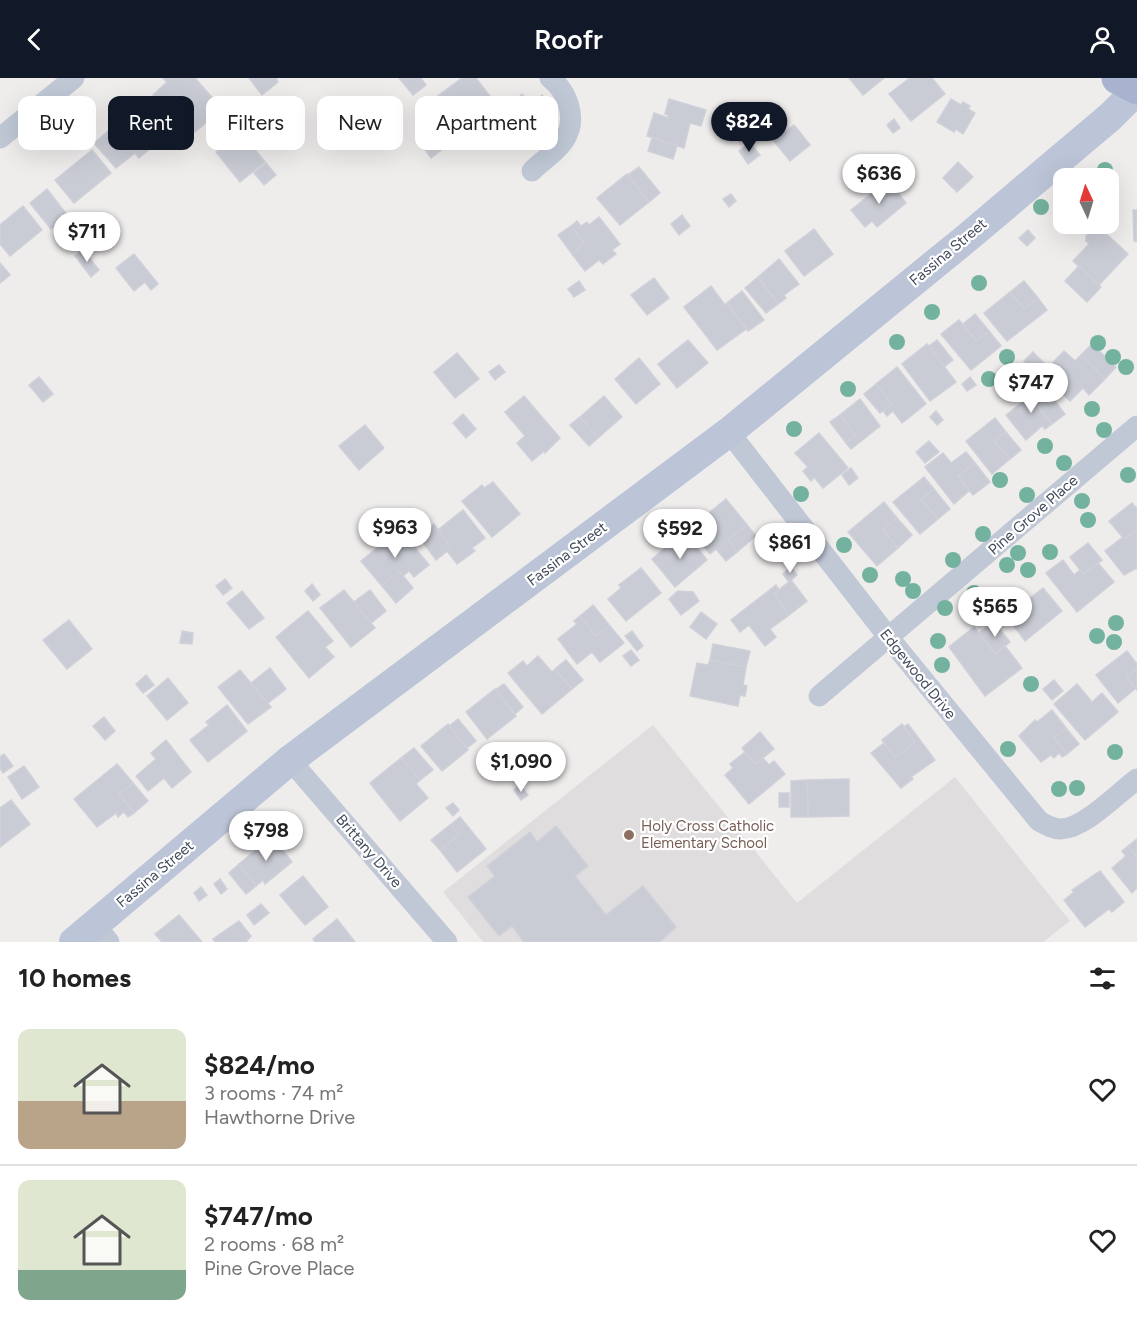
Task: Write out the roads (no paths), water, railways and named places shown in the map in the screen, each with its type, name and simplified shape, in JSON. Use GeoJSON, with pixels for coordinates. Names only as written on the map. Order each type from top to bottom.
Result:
{"type":"FeatureCollection","features":[{"type":"Feature","properties":{"kind":"main road"},"geometry":{"type":"LineString","coordinates":[[1118,78],[1137,89]]}},
{"type":"Feature","properties":{"kind":"street"},"geometry":{"type":"LineString","coordinates":[[0,138],[74,78]]}},
{"type":"Feature","properties":{"kind":"street"},"geometry":{"type":"LineString","coordinates":[[532,171],[566,137],[570,123],[570,106],[566,94],[550,78]]}},
{"type":"Feature","properties":{"kind":"street","name":"Fassina Street"},"geometry":{"type":"LineString","coordinates":[[93,936],[290,760],[729,432],[968,237],[1110,117],[1137,89]]}},
{"type":"Feature","properties":{"kind":"street","name":"Pine Grove Place"},"geometry":{"type":"LineString","coordinates":[[819,696],[1137,426]]}},
{"type":"Feature","properties":{"kind":"street","name":"Edgewood Drive"},"geometry":{"type":"LineString","coordinates":[[729,432],[889,638],[1039,821],[1050,827],[1061,829],[1083,822],[1137,779]]}},
{"type":"Feature","properties":{"kind":"street","name":"Brittany Drive"},"geometry":{"type":"LineString","coordinates":[[290,760],[447,942]]}},
{"type":"Feature","properties":{"kind":"place","name":"Holy Cross Catholic Elementary School"},"geometry":{"type":"Point","coordinates":[629,835]}}]}
